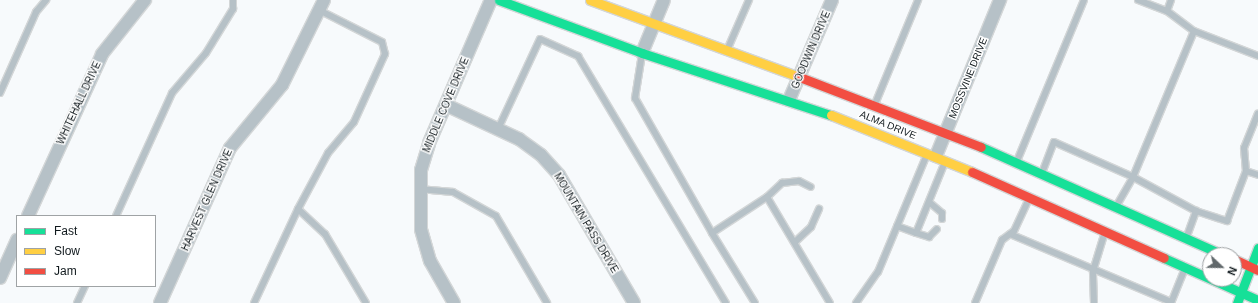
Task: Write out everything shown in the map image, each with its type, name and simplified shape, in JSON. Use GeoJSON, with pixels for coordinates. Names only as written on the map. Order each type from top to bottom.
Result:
{"type":"FeatureCollection","features":[{"type":"Feature","properties":{"kind":"main road","name":"ALMA DRIVE"},"geometry":{"type":"LineString","coordinates":[[499,0],[642,54],[789,100],[936,156],[1104,234],[1258,300]]}},
{"type":"Feature","properties":{"kind":"main road","name":"ALMA DRIVE"},"geometry":{"type":"LineString","coordinates":[[590,0],[728,49],[946,131],[1206,247]]}},
{"type":"Feature","properties":{"kind":"main road"},"geometry":{"type":"LineString","coordinates":[[1104,234],[1116,207]]}},
{"type":"Feature","properties":{"kind":"main road"},"geometry":{"type":"LineString","coordinates":[[1237,303],[1254,268],[1258,248]]}},
{"type":"Feature","properties":{"kind":"main road"},"geometry":{"type":"LineString","coordinates":[[1242,263],[1254,268]]}},
{"type":"Feature","properties":{"kind":"street","name":"WHITEHALL DRIVE"},"geometry":{"type":"LineString","coordinates":[[28,215],[98,60],[145,0]]}},
{"type":"Feature","properties":{"kind":"street","name":"MIDDLE COVE DRIVE"},"geometry":{"type":"LineString","coordinates":[[454,303],[426,248],[421,228],[419,189],[429,143],[491,0]]}},
{"type":"Feature","properties":{"kind":"street"},"geometry":{"type":"LineString","coordinates":[[642,54],[664,0]]}},
{"type":"Feature","properties":{"kind":"street","name":"GOODWIN DRIVE"},"geometry":{"type":"LineString","coordinates":[[789,100],[832,0]]}},
{"type":"Feature","properties":{"kind":"street","name":"MOSSVINE DRIVE"},"geometry":{"type":"LineString","coordinates":[[936,156],[1000,0]]}},
{"type":"Feature","properties":{"kind":"street","name":"HARVEST GLEN DRIVE"},"geometry":{"type":"LineString","coordinates":[[160,303],[230,148],[282,85],[321,5]]}},
{"type":"Feature","properties":{"kind":"street","name":"MOUNTAIN PASS DRIVE"},"geometry":{"type":"LineString","coordinates":[[446,105],[498,129],[541,155],[558,175],[634,303]]}},
{"type":"Feature","properties":{"kind":"street"},"geometry":{"type":"LineString","coordinates":[[0,278],[16,242]]}},
{"type":"Feature","properties":{"kind":"lane"},"geometry":{"type":"LineString","coordinates":[[0,93],[36,12],[46,0]]}},
{"type":"Feature","properties":{"kind":"lane"},"geometry":{"type":"LineString","coordinates":[[116,215],[172,93],[206,53],[232,9],[233,0]]}},
{"type":"Feature","properties":{"kind":"lane"},"geometry":{"type":"LineString","coordinates":[[728,49],[749,0]]}},
{"type":"Feature","properties":{"kind":"lane"},"geometry":{"type":"LineString","coordinates":[[875,104],[918,0]]}},
{"type":"Feature","properties":{"kind":"lane"},"geometry":{"type":"LineString","coordinates":[[1016,162],[1084,0]]}},
{"type":"Feature","properties":{"kind":"lane"},"geometry":{"type":"LineString","coordinates":[[1138,0],[1167,11],[1194,31],[1258,56]]}},
{"type":"Feature","properties":{"kind":"lane"},"geometry":{"type":"LineString","coordinates":[[1167,11],[1171,0]]}},
{"type":"Feature","properties":{"kind":"lane"},"geometry":{"type":"LineString","coordinates":[[254,303],[298,209],[328,153],[354,122],[384,54],[382,42],[321,5]]}},
{"type":"Feature","properties":{"kind":"lane"},"geometry":{"type":"LineString","coordinates":[[1116,207],[1133,177],[1194,31]]}},
{"type":"Feature","properties":{"kind":"lane"},"geometry":{"type":"LineString","coordinates":[[498,129],[540,39],[578,56],[726,303]]}},
{"type":"Feature","properties":{"kind":"lane"},"geometry":{"type":"LineString","coordinates":[[642,54],[635,98],[712,233],[755,303]]}},
{"type":"Feature","properties":{"kind":"lane"},"geometry":{"type":"LineString","coordinates":[[1041,174],[1054,142],[1133,177],[1196,211],[1227,221],[1246,171],[1244,148],[1258,114]]}},
{"type":"Feature","properties":{"kind":"lane"},"geometry":{"type":"LineString","coordinates":[[916,233],[928,202],[936,156]]}},
{"type":"Feature","properties":{"kind":"lane"},"geometry":{"type":"LineString","coordinates":[[856,303],[874,282],[898,226],[936,156]]}},
{"type":"Feature","properties":{"kind":"lane"},"geometry":{"type":"LineString","coordinates":[[1246,171],[1258,175]]}},
{"type":"Feature","properties":{"kind":"lane"},"geometry":{"type":"LineString","coordinates":[[712,233],[767,197],[782,184],[799,181],[811,187]]}},
{"type":"Feature","properties":{"kind":"lane"},"geometry":{"type":"LineString","coordinates":[[419,189],[453,192],[496,216],[547,303]]}},
{"type":"Feature","properties":{"kind":"lane"},"geometry":{"type":"LineString","coordinates":[[767,197],[830,303]]}},
{"type":"Feature","properties":{"kind":"lane"},"geometry":{"type":"LineString","coordinates":[[975,303],[1002,240],[1010,234],[1029,199]]}},
{"type":"Feature","properties":{"kind":"lane"},"geometry":{"type":"LineString","coordinates":[[928,202],[942,213],[942,218]]}},
{"type":"Feature","properties":{"kind":"lane"},"geometry":{"type":"LineString","coordinates":[[298,209],[325,234],[366,303]]}},
{"type":"Feature","properties":{"kind":"lane"},"geometry":{"type":"LineString","coordinates":[[795,242],[811,228],[819,209]]}},
{"type":"Feature","properties":{"kind":"lane"},"geometry":{"type":"LineString","coordinates":[[1186,238],[1196,211]]}},
{"type":"Feature","properties":{"kind":"lane"},"geometry":{"type":"LineString","coordinates":[[898,226],[929,237],[937,229]]}},
{"type":"Feature","properties":{"kind":"lane"},"geometry":{"type":"LineString","coordinates":[[1010,234],[1093,268],[1171,303],[1185,269]]}},
{"type":"Feature","properties":{"kind":"lane"},"geometry":{"type":"LineString","coordinates":[[1094,303],[1093,268],[1104,234]]}},
{"type":"Feature","properties":{"kind":"lane"},"geometry":{"type":"LineString","coordinates":[[77,303],[85,287]]}},
{"type":"Feature","properties":{"kind":"traffic: fast"},"geometry":{"type":"LineString","coordinates":[[499,0],[642,53],[831,115]]}},
{"type":"Feature","properties":{"kind":"traffic: fast"},"geometry":{"type":"LineString","coordinates":[[981,147],[1206,247]]}},
{"type":"Feature","properties":{"kind":"traffic: fast"},"geometry":{"type":"LineString","coordinates":[[1237,303],[1258,248]]}},
{"type":"Feature","properties":{"kind":"traffic: fast"},"geometry":{"type":"LineString","coordinates":[[1164,258],[1258,300]]}},
{"type":"Feature","properties":{"kind":"traffic: slow"},"geometry":{"type":"LineString","coordinates":[[590,0],[797,76]]}},
{"type":"Feature","properties":{"kind":"traffic: slow"},"geometry":{"type":"LineString","coordinates":[[831,115],[972,172]]}},
{"type":"Feature","properties":{"kind":"traffic: jam"},"geometry":{"type":"LineString","coordinates":[[797,76],[981,147]]}},
{"type":"Feature","properties":{"kind":"traffic: jam"},"geometry":{"type":"LineString","coordinates":[[972,172],[1164,258]]}},
{"type":"Feature","properties":{"kind":"traffic: jam"},"geometry":{"type":"LineString","coordinates":[[1242,263],[1258,270]]}}]}
